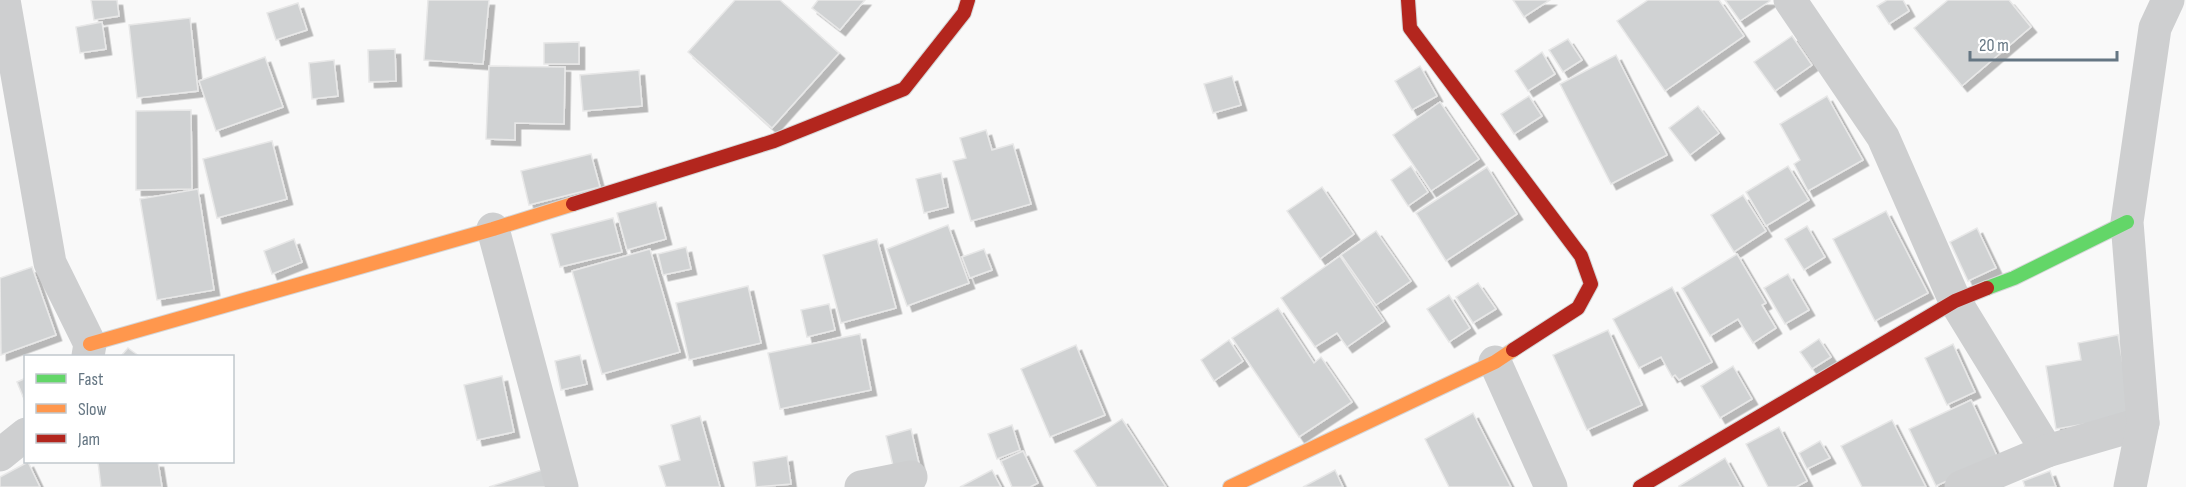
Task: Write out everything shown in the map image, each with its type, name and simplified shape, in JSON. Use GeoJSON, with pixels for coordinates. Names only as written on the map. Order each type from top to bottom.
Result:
{"type":"FeatureCollection","features":[{"type":"Feature","properties":{"kind":"street"},"geometry":{"type":"LineString","coordinates":[[4,0],[50,263],[89,350],[493,229],[774,141],[904,89],[964,14],[968,0]]}},
{"type":"Feature","properties":{"kind":"street"},"geometry":{"type":"LineString","coordinates":[[1230,487],[1495,362],[1578,308],[1591,284],[1581,256],[1410,28],[1408,0]]}},
{"type":"Feature","properties":{"kind":"street"},"geometry":{"type":"LineString","coordinates":[[1790,0],[1883,137],[1955,301],[2047,452]]}},
{"type":"Feature","properties":{"kind":"street"},"geometry":{"type":"LineString","coordinates":[[2130,487],[2143,423],[2127,222],[2155,28],[2168,0]]}},
{"type":"Feature","properties":{"kind":"street"},"geometry":{"type":"LineString","coordinates":[[1640,487],[1955,301],[2014,278],[2127,222]]}},
{"type":"Feature","properties":{"kind":"street"},"geometry":{"type":"LineString","coordinates":[[493,229],[562,487]]}},
{"type":"Feature","properties":{"kind":"street"},"geometry":{"type":"LineString","coordinates":[[1495,362],[1551,487]]}},
{"type":"Feature","properties":{"kind":"street"},"geometry":{"type":"LineString","coordinates":[[1961,487],[2047,452],[2143,423]]}},
{"type":"Feature","properties":{"kind":"street"},"geometry":{"type":"LineString","coordinates":[[0,455],[24,436]]}},
{"type":"Feature","properties":{"kind":"street"},"geometry":{"type":"LineString","coordinates":[[861,487],[911,477]]}},
{"type":"Feature","properties":{"kind":"building"},"geometry":{"type":"Polygon","coordinates":[[[91,0],[117,0],[119,16],[94,20],[91,0]]]}},
{"type":"Feature","properties":{"kind":"building"},"geometry":{"type":"Polygon","coordinates":[[[428,0],[489,0],[483,64],[424,60],[428,0]]]}},
{"type":"Feature","properties":{"kind":"building"},"geometry":{"type":"Polygon","coordinates":[[[735,0],[780,0],[839,53],[772,128],[688,52],[735,0]]]}},
{"type":"Feature","properties":{"kind":"building"},"geometry":{"type":"Polygon","coordinates":[[[818,0],[865,0],[840,30],[812,8],[818,0]]]}},
{"type":"Feature","properties":{"kind":"building"},"geometry":{"type":"Polygon","coordinates":[[[1513,0],[1550,0],[1524,17],[1513,0]]]}},
{"type":"Feature","properties":{"kind":"building"},"geometry":{"type":"Polygon","coordinates":[[[1648,0],[1719,0],[1744,36],[1665,91],[1617,21],[1648,0]]]}},
{"type":"Feature","properties":{"kind":"building"},"geometry":{"type":"Polygon","coordinates":[[[1725,0],[1769,0],[1770,1],[1740,21],[1725,0]]]}},
{"type":"Feature","properties":{"kind":"building"},"geometry":{"type":"Polygon","coordinates":[[[1887,0],[1903,0],[1909,11],[1889,24],[1877,6],[1887,0]]]}},
{"type":"Feature","properties":{"kind":"building"},"geometry":{"type":"Polygon","coordinates":[[[1948,0],[2009,0],[2031,27],[1962,86],[1914,28],[1948,0]]]}},
{"type":"Feature","properties":{"kind":"building"},"geometry":{"type":"Polygon","coordinates":[[[298,3],[307,30],[276,40],[267,13],[298,3]]]}},
{"type":"Feature","properties":{"kind":"building"},"geometry":{"type":"Polygon","coordinates":[[[190,18],[198,91],[137,98],[129,25],[190,18]]]}},
{"type":"Feature","properties":{"kind":"building"},"geometry":{"type":"Polygon","coordinates":[[[102,22],[106,49],[80,53],[76,27],[102,22]]]}},
{"type":"Feature","properties":{"kind":"building"},"geometry":{"type":"Polygon","coordinates":[[[1792,36],[1812,65],[1775,91],[1754,62],[1792,36]]]}},
{"type":"Feature","properties":{"kind":"building"},"geometry":{"type":"Polygon","coordinates":[[[1568,39],[1582,60],[1563,72],[1549,50],[1568,39]]]}},
{"type":"Feature","properties":{"kind":"building"},"geometry":{"type":"Polygon","coordinates":[[[579,42],[579,64],[544,64],[544,43],[579,42]]]}},
{"type":"Feature","properties":{"kind":"building"},"geometry":{"type":"Polygon","coordinates":[[[395,49],[396,81],[369,82],[368,50],[395,49]]]}},
{"type":"Feature","properties":{"kind":"building"},"geometry":{"type":"Polygon","coordinates":[[[1542,52],[1555,74],[1528,91],[1515,71],[1542,52]]]}},
{"type":"Feature","properties":{"kind":"building"},"geometry":{"type":"Polygon","coordinates":[[[1616,55],[1667,155],[1611,184],[1560,84],[1616,55]]]}},
{"type":"Feature","properties":{"kind":"building"},"geometry":{"type":"Polygon","coordinates":[[[265,57],[283,107],[216,131],[199,81],[265,57]]]}},
{"type":"Feature","properties":{"kind":"building"},"geometry":{"type":"Polygon","coordinates":[[[334,60],[338,96],[312,99],[309,63],[334,60]]]}},
{"type":"Feature","properties":{"kind":"building"},"geometry":{"type":"Polygon","coordinates":[[[489,66],[565,67],[564,124],[515,123],[515,140],[486,139],[489,66]]]}},
{"type":"Feature","properties":{"kind":"building"},"geometry":{"type":"Polygon","coordinates":[[[1420,66],[1437,96],[1412,110],[1395,81],[1420,66]]]}},
{"type":"Feature","properties":{"kind":"building"},"geometry":{"type":"Polygon","coordinates":[[[639,70],[642,106],[583,111],[580,75],[639,70]]]}},
{"type":"Feature","properties":{"kind":"building"},"geometry":{"type":"Polygon","coordinates":[[[1232,76],[1241,105],[1213,113],[1204,84],[1232,76]]]}},
{"type":"Feature","properties":{"kind":"building"},"geometry":{"type":"Polygon","coordinates":[[[1529,96],[1542,116],[1514,134],[1501,114],[1529,96]]]}},
{"type":"Feature","properties":{"kind":"building"},"geometry":{"type":"Polygon","coordinates":[[[1827,96],[1863,160],[1808,191],[1794,164],[1800,160],[1780,124],[1827,96]]]}},
{"type":"Feature","properties":{"kind":"building"},"geometry":{"type":"Polygon","coordinates":[[[1440,102],[1479,159],[1431,191],[1393,135],[1440,102]]]}},
{"type":"Feature","properties":{"kind":"building"},"geometry":{"type":"Polygon","coordinates":[[[1698,106],[1719,133],[1690,155],[1669,128],[1698,106]]]}},
{"type":"Feature","properties":{"kind":"building"},"geometry":{"type":"Polygon","coordinates":[[[191,110],[192,189],[136,190],[136,111],[191,110]]]}},
{"type":"Feature","properties":{"kind":"building"},"geometry":{"type":"Polygon","coordinates":[[[986,130],[992,150],[1013,144],[1031,204],[971,221],[953,161],[966,158],[960,138],[986,130]]]}},
{"type":"Feature","properties":{"kind":"building"},"geometry":{"type":"Polygon","coordinates":[[[272,141],[287,199],[217,218],[203,159],[272,141]]]}},
{"type":"Feature","properties":{"kind":"building"},"geometry":{"type":"Polygon","coordinates":[[[591,154],[600,187],[529,205],[521,171],[591,154]]]}},
{"type":"Feature","properties":{"kind":"building"},"geometry":{"type":"Polygon","coordinates":[[[1411,166],[1428,192],[1408,206],[1391,180],[1411,166]]]}},
{"type":"Feature","properties":{"kind":"building"},"geometry":{"type":"Polygon","coordinates":[[[1788,166],[1809,200],[1766,226],[1746,192],[1788,166]]]}},
{"type":"Feature","properties":{"kind":"building"},"geometry":{"type":"Polygon","coordinates":[[[1487,167],[1517,214],[1446,261],[1416,213],[1487,167]]]}},
{"type":"Feature","properties":{"kind":"building"},"geometry":{"type":"Polygon","coordinates":[[[941,173],[948,207],[924,213],[916,179],[941,173]]]}},
{"type":"Feature","properties":{"kind":"building"},"geometry":{"type":"Polygon","coordinates":[[[1322,187],[1354,234],[1320,259],[1287,211],[1322,187]]]}},
{"type":"Feature","properties":{"kind":"building"},"geometry":{"type":"Polygon","coordinates":[[[198,189],[214,290],[157,300],[140,199],[198,189]]]}},
{"type":"Feature","properties":{"kind":"building"},"geometry":{"type":"Polygon","coordinates":[[[1743,195],[1766,231],[1734,252],[1711,215],[1743,195]]]}},
{"type":"Feature","properties":{"kind":"building"},"geometry":{"type":"Polygon","coordinates":[[[656,202],[666,239],[627,250],[617,213],[656,202]]]}},
{"type":"Feature","properties":{"kind":"building"},"geometry":{"type":"Polygon","coordinates":[[[1886,211],[1928,293],[1875,321],[1833,239],[1886,211]]]}},
{"type":"Feature","properties":{"kind":"building"},"geometry":{"type":"Polygon","coordinates":[[[613,218],[622,252],[560,267],[551,234],[613,218]]]}},
{"type":"Feature","properties":{"kind":"building"},"geometry":{"type":"Polygon","coordinates":[[[948,225],[969,283],[907,306],[887,249],[948,225]]]}},
{"type":"Feature","properties":{"kind":"building"},"geometry":{"type":"Polygon","coordinates":[[[1807,226],[1825,257],[1804,270],[1785,239],[1807,226]]]}},
{"type":"Feature","properties":{"kind":"building"},"geometry":{"type":"Polygon","coordinates":[[[1977,228],[1996,268],[1968,281],[1950,242],[1977,228]]]}},
{"type":"Feature","properties":{"kind":"building"},"geometry":{"type":"Polygon","coordinates":[[[1376,231],[1411,281],[1376,305],[1341,255],[1376,231]]]}},
{"type":"Feature","properties":{"kind":"building"},"geometry":{"type":"Polygon","coordinates":[[[294,239],[302,262],[272,274],[264,251],[294,239]]]}},
{"type":"Feature","properties":{"kind":"building"},"geometry":{"type":"Polygon","coordinates":[[[877,239],[896,308],[841,323],[823,255],[877,239]]]}},
{"type":"Feature","properties":{"kind":"building"},"geometry":{"type":"Polygon","coordinates":[[[686,247],[691,269],[663,275],[658,254],[686,247]]]}},
{"type":"Feature","properties":{"kind":"building"},"geometry":{"type":"Polygon","coordinates":[[[650,249],[680,352],[602,374],[572,271],[650,249]]]}},
{"type":"Feature","properties":{"kind":"building"},"geometry":{"type":"Polygon","coordinates":[[[984,249],[992,270],[970,278],[962,257],[984,249]]]}},
{"type":"Feature","properties":{"kind":"building"},"geometry":{"type":"Polygon","coordinates":[[[1737,254],[1766,303],[1762,305],[1776,328],[1753,343],[1738,319],[1710,336],[1682,288],[1737,254]]]}},
{"type":"Feature","properties":{"kind":"building"},"geometry":{"type":"Polygon","coordinates":[[[1340,256],[1384,321],[1347,347],[1337,333],[1315,347],[1281,298],[1340,256]]]}},
{"type":"Feature","properties":{"kind":"building"},"geometry":{"type":"Polygon","coordinates":[[[32,267],[56,335],[1,355],[0,278],[32,267]]]}},
{"type":"Feature","properties":{"kind":"building"},"geometry":{"type":"Polygon","coordinates":[[[1788,274],[1809,310],[1785,324],[1764,288],[1788,274]]]}},
{"type":"Feature","properties":{"kind":"building"},"geometry":{"type":"Polygon","coordinates":[[[1478,283],[1496,309],[1473,323],[1456,297],[1478,283]]]}},
{"type":"Feature","properties":{"kind":"building"},"geometry":{"type":"Polygon","coordinates":[[[748,286],[761,343],[689,360],[676,303],[748,286]]]}},
{"type":"Feature","properties":{"kind":"building"},"geometry":{"type":"Polygon","coordinates":[[[1672,287],[1712,362],[1679,380],[1675,375],[1672,377],[1661,357],[1639,368],[1613,319],[1672,287]]]}},
{"type":"Feature","properties":{"kind":"building"},"geometry":{"type":"Polygon","coordinates":[[[1449,295],[1470,328],[1449,342],[1427,309],[1449,295]]]}},
{"type":"Feature","properties":{"kind":"building"},"geometry":{"type":"Polygon","coordinates":[[[829,304],[835,330],[807,337],[801,310],[829,304]]]}},
{"type":"Feature","properties":{"kind":"building"},"geometry":{"type":"Polygon","coordinates":[[[1278,308],[1314,363],[1321,357],[1352,402],[1299,437],[1232,338],[1278,308]]]}},
{"type":"Feature","properties":{"kind":"building"},"geometry":{"type":"Polygon","coordinates":[[[1608,330],[1642,405],[1587,430],[1553,355],[1608,330]]]}},
{"type":"Feature","properties":{"kind":"building"},"geometry":{"type":"Polygon","coordinates":[[[860,334],[871,390],[780,409],[768,353],[860,334]]]}},
{"type":"Feature","properties":{"kind":"building"},"geometry":{"type":"Polygon","coordinates":[[[2118,335],[2132,416],[2056,429],[2046,366],[2081,360],[2078,343],[2118,335]]]}},
{"type":"Feature","properties":{"kind":"building"},"geometry":{"type":"Polygon","coordinates":[[[1819,339],[1831,357],[1812,369],[1800,352],[1819,339]]]}},
{"type":"Feature","properties":{"kind":"building"},"geometry":{"type":"Polygon","coordinates":[[[1229,340],[1243,361],[1214,381],[1201,360],[1229,340]]]}},
{"type":"Feature","properties":{"kind":"building"},"geometry":{"type":"Polygon","coordinates":[[[1953,344],[1975,392],[1947,405],[1925,358],[1953,344]]]}},
{"type":"Feature","properties":{"kind":"building"},"geometry":{"type":"Polygon","coordinates":[[[1076,345],[1105,415],[1050,437],[1021,369],[1076,345]]]}},
{"type":"Feature","properties":{"kind":"building"},"geometry":{"type":"Polygon","coordinates":[[[128,348],[138,355],[122,355],[128,348]]]}},
{"type":"Feature","properties":{"kind":"building"},"geometry":{"type":"Polygon","coordinates":[[[580,355],[587,384],[561,390],[555,361],[580,355]]]}},
{"type":"Feature","properties":{"kind":"building"},"geometry":{"type":"Polygon","coordinates":[[[1733,366],[1752,399],[1720,418],[1701,386],[1733,366]]]}},
{"type":"Feature","properties":{"kind":"building"},"geometry":{"type":"Polygon","coordinates":[[[502,376],[514,432],[477,440],[464,385],[502,376]]]}},
{"type":"Feature","properties":{"kind":"building"},"geometry":{"type":"Polygon","coordinates":[[[24,379],[24,399],[17,382],[24,379]]]}},
{"type":"Feature","properties":{"kind":"building"},"geometry":{"type":"Polygon","coordinates":[[[1971,400],[1998,458],[1936,486],[1909,429],[1971,400]]]}},
{"type":"Feature","properties":{"kind":"building"},"geometry":{"type":"Polygon","coordinates":[[[1473,413],[1511,487],[1449,487],[1425,439],[1473,413]]]}},
{"type":"Feature","properties":{"kind":"building"},"geometry":{"type":"Polygon","coordinates":[[[700,416],[720,487],[666,487],[659,466],[680,460],[671,425],[700,416]]]}},
{"type":"Feature","properties":{"kind":"building"},"geometry":{"type":"Polygon","coordinates":[[[1122,419],[1166,487],[1097,487],[1074,451],[1122,419]]]}},
{"type":"Feature","properties":{"kind":"building"},"geometry":{"type":"Polygon","coordinates":[[[1892,420],[1926,487],[1862,487],[1841,446],[1892,420]]]}},
{"type":"Feature","properties":{"kind":"building"},"geometry":{"type":"Polygon","coordinates":[[[1012,425],[1020,450],[997,459],[988,434],[1012,425]]]}},
{"type":"Feature","properties":{"kind":"building"},"geometry":{"type":"Polygon","coordinates":[[[1779,427],[1807,481],[1796,487],[1768,487],[1746,444],[1779,427]]]}},
{"type":"Feature","properties":{"kind":"building"},"geometry":{"type":"Polygon","coordinates":[[[911,429],[920,468],[895,474],[886,436],[911,429]]]}},
{"type":"Feature","properties":{"kind":"building"},"geometry":{"type":"Polygon","coordinates":[[[1820,441],[1830,458],[1807,469],[1799,453],[1820,441]]]}},
{"type":"Feature","properties":{"kind":"building"},"geometry":{"type":"Polygon","coordinates":[[[1023,451],[1038,483],[1030,487],[1012,487],[1001,461],[1023,451]]]}},
{"type":"Feature","properties":{"kind":"building"},"geometry":{"type":"Polygon","coordinates":[[[787,456],[791,484],[756,487],[753,462],[787,456]]]}},
{"type":"Feature","properties":{"kind":"building"},"geometry":{"type":"Polygon","coordinates":[[[1725,458],[1741,487],[1679,487],[1679,486],[1725,458]]]}},
{"type":"Feature","properties":{"kind":"building"},"geometry":{"type":"Polygon","coordinates":[[[28,463],[40,487],[0,487],[0,477],[28,463]]]}},
{"type":"Feature","properties":{"kind":"building"},"geometry":{"type":"Polygon","coordinates":[[[98,463],[158,463],[162,487],[101,487],[98,463]]]}},
{"type":"Feature","properties":{"kind":"building"},"geometry":{"type":"Polygon","coordinates":[[[545,469],[551,487],[489,487],[545,469]]]}},
{"type":"Feature","properties":{"kind":"building"},"geometry":{"type":"Polygon","coordinates":[[[992,470],[1001,487],[960,487],[992,470]]]}},
{"type":"Feature","properties":{"kind":"building"},"geometry":{"type":"Polygon","coordinates":[[[1335,470],[1343,487],[1303,487],[1335,470]]]}},
{"type":"Feature","properties":{"kind":"building"},"geometry":{"type":"Polygon","coordinates":[[[2050,471],[2056,487],[2025,487],[2023,481],[2050,471]]]}},
{"type":"Feature","properties":{"kind":"traffic: fast"},"geometry":{"type":"LineString","coordinates":[[1987,288],[2014,278],[2127,222]]}},
{"type":"Feature","properties":{"kind":"traffic: slow"},"geometry":{"type":"LineString","coordinates":[[90,344],[573,204]]}},
{"type":"Feature","properties":{"kind":"traffic: slow"},"geometry":{"type":"LineString","coordinates":[[1230,487],[1495,362],[1513,350]]}},
{"type":"Feature","properties":{"kind":"traffic: jam"},"geometry":{"type":"LineString","coordinates":[[573,204],[774,141],[904,89],[964,13],[968,0]]}},
{"type":"Feature","properties":{"kind":"traffic: jam"},"geometry":{"type":"LineString","coordinates":[[1408,0],[1410,28],[1581,256],[1591,284],[1578,308],[1513,350]]}},
{"type":"Feature","properties":{"kind":"traffic: jam"},"geometry":{"type":"LineString","coordinates":[[1640,487],[1955,301],[1987,288]]}}]}
